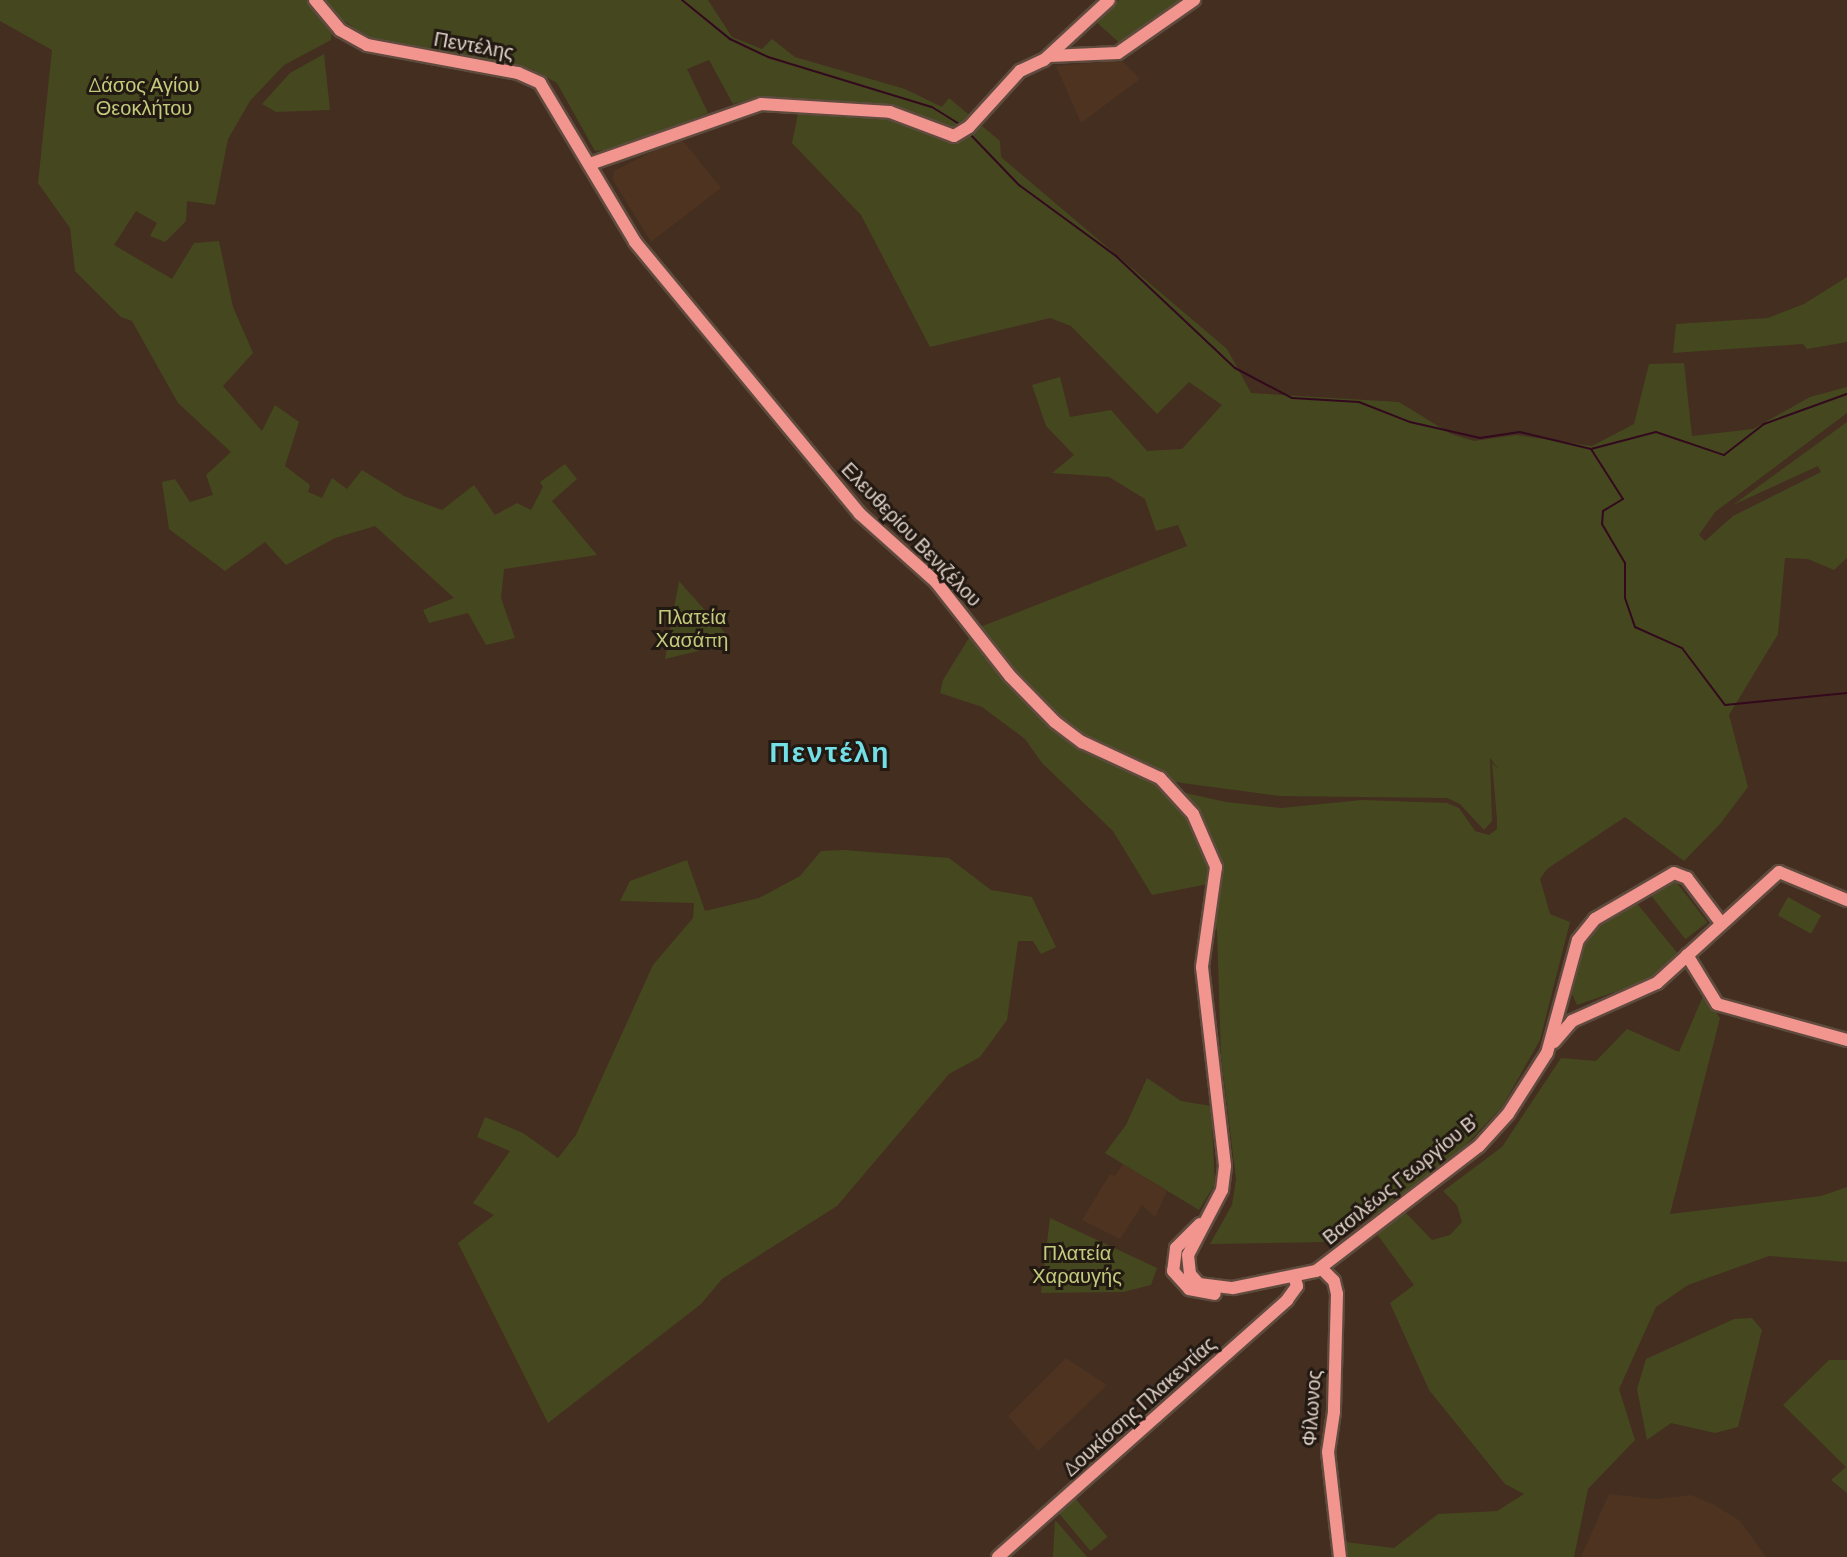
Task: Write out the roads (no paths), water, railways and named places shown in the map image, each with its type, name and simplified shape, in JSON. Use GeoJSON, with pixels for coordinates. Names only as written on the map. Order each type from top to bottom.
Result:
{"type":"FeatureCollection","features":[{"type":"Feature","properties":{"kind":"main road","name":"Πεντέλης"},"geometry":{"type":"LineString","coordinates":[[315,0],[340,30],[367,45],[536,80],[552,96],[592,168]]}},
{"type":"Feature","properties":{"kind":"main road"},"geometry":{"type":"LineString","coordinates":[[592,168],[631,150],[761,104],[881,111],[943,135],[962,133],[1022,69],[1049,56],[1109,0]]}},
{"type":"Feature","properties":{"kind":"main road"},"geometry":{"type":"LineString","coordinates":[[1049,56],[1118,53],[1194,0]]}},
{"type":"Feature","properties":{"kind":"main road","name":"Ελευθερίου Βενιζέλου"},"geometry":{"type":"LineString","coordinates":[[592,168],[642,252],[857,510],[936,582],[1017,683],[1069,734],[1167,784],[1201,826],[1216,867],[1202,967],[1225,1166],[1222,1190],[1191,1249],[1188,1269],[1204,1286],[1233,1288]]}},
{"type":"Feature","properties":{"kind":"main road"},"geometry":{"type":"LineString","coordinates":[[1547,1053],[1567,1025],[1594,1010],[1648,988],[1779,872],[1847,900]]}},
{"type":"Feature","properties":{"kind":"main road","name":"Βασιλέως Γεωργίου Β'"},"geometry":{"type":"LineString","coordinates":[[1233,1288],[1295,1279],[1321,1268],[1479,1146],[1508,1114],[1547,1053],[1583,930],[1666,874],[1687,878],[1721,923]]}},
{"type":"Feature","properties":{"kind":"main road"},"geometry":{"type":"LineString","coordinates":[[1687,955],[1717,1004],[1847,1040]]}},
{"type":"Feature","properties":{"kind":"main road"},"geometry":{"type":"LineString","coordinates":[[1565,997],[1574,1011],[1594,1010]]}},
{"type":"Feature","properties":{"kind":"main road","name":"Φίλωνος"},"geometry":{"type":"LineString","coordinates":[[1321,1268],[1334,1281],[1337,1294],[1334,1412],[1328,1452],[1340,1557]]}},
{"type":"Feature","properties":{"kind":"main road","name":"Δουκίσσης Πλακεντίας"},"geometry":{"type":"LineString","coordinates":[[998,1557],[1287,1300],[1297,1286],[1295,1279]]}},
{"type":"Feature","properties":{"kind":"waterway"},"geometry":{"type":"LineString","coordinates":[[682,0],[730,39],[768,57],[932,107],[961,125]]}},
{"type":"Feature","properties":{"kind":"waterway"},"geometry":{"type":"LineString","coordinates":[[968,132],[1019,185],[1116,256],[1235,368],[1292,398],[1359,402],[1410,422],[1480,438],[1520,432],[1591,449],[1656,432],[1724,455],[1764,424],[1847,394]]}},
{"type":"Feature","properties":{"kind":"waterway"},"geometry":{"type":"LineString","coordinates":[[1591,449],[1623,499],[1603,511],[1602,524],[1625,563],[1625,598],[1635,627],[1682,648],[1725,705],[1847,693]]}},
{"type":"Feature","properties":{"kind":"district","name":"Πεντέλη"},"geometry":{"type":"Point","coordinates":[830,751]}},
{"type":"Feature","properties":{"kind":"park label","name":"Δάσος Αγίου Θεοκλήτου"},"geometry":{"type":"Point","coordinates":[144,96]}},
{"type":"Feature","properties":{"kind":"park label","name":"Πλατεία Χασάπη"},"geometry":{"type":"Point","coordinates":[692,628]}},
{"type":"Feature","properties":{"kind":"park label","name":"Πλατεία Χαραυγής"},"geometry":{"type":"Point","coordinates":[1077,1264]}}]}
